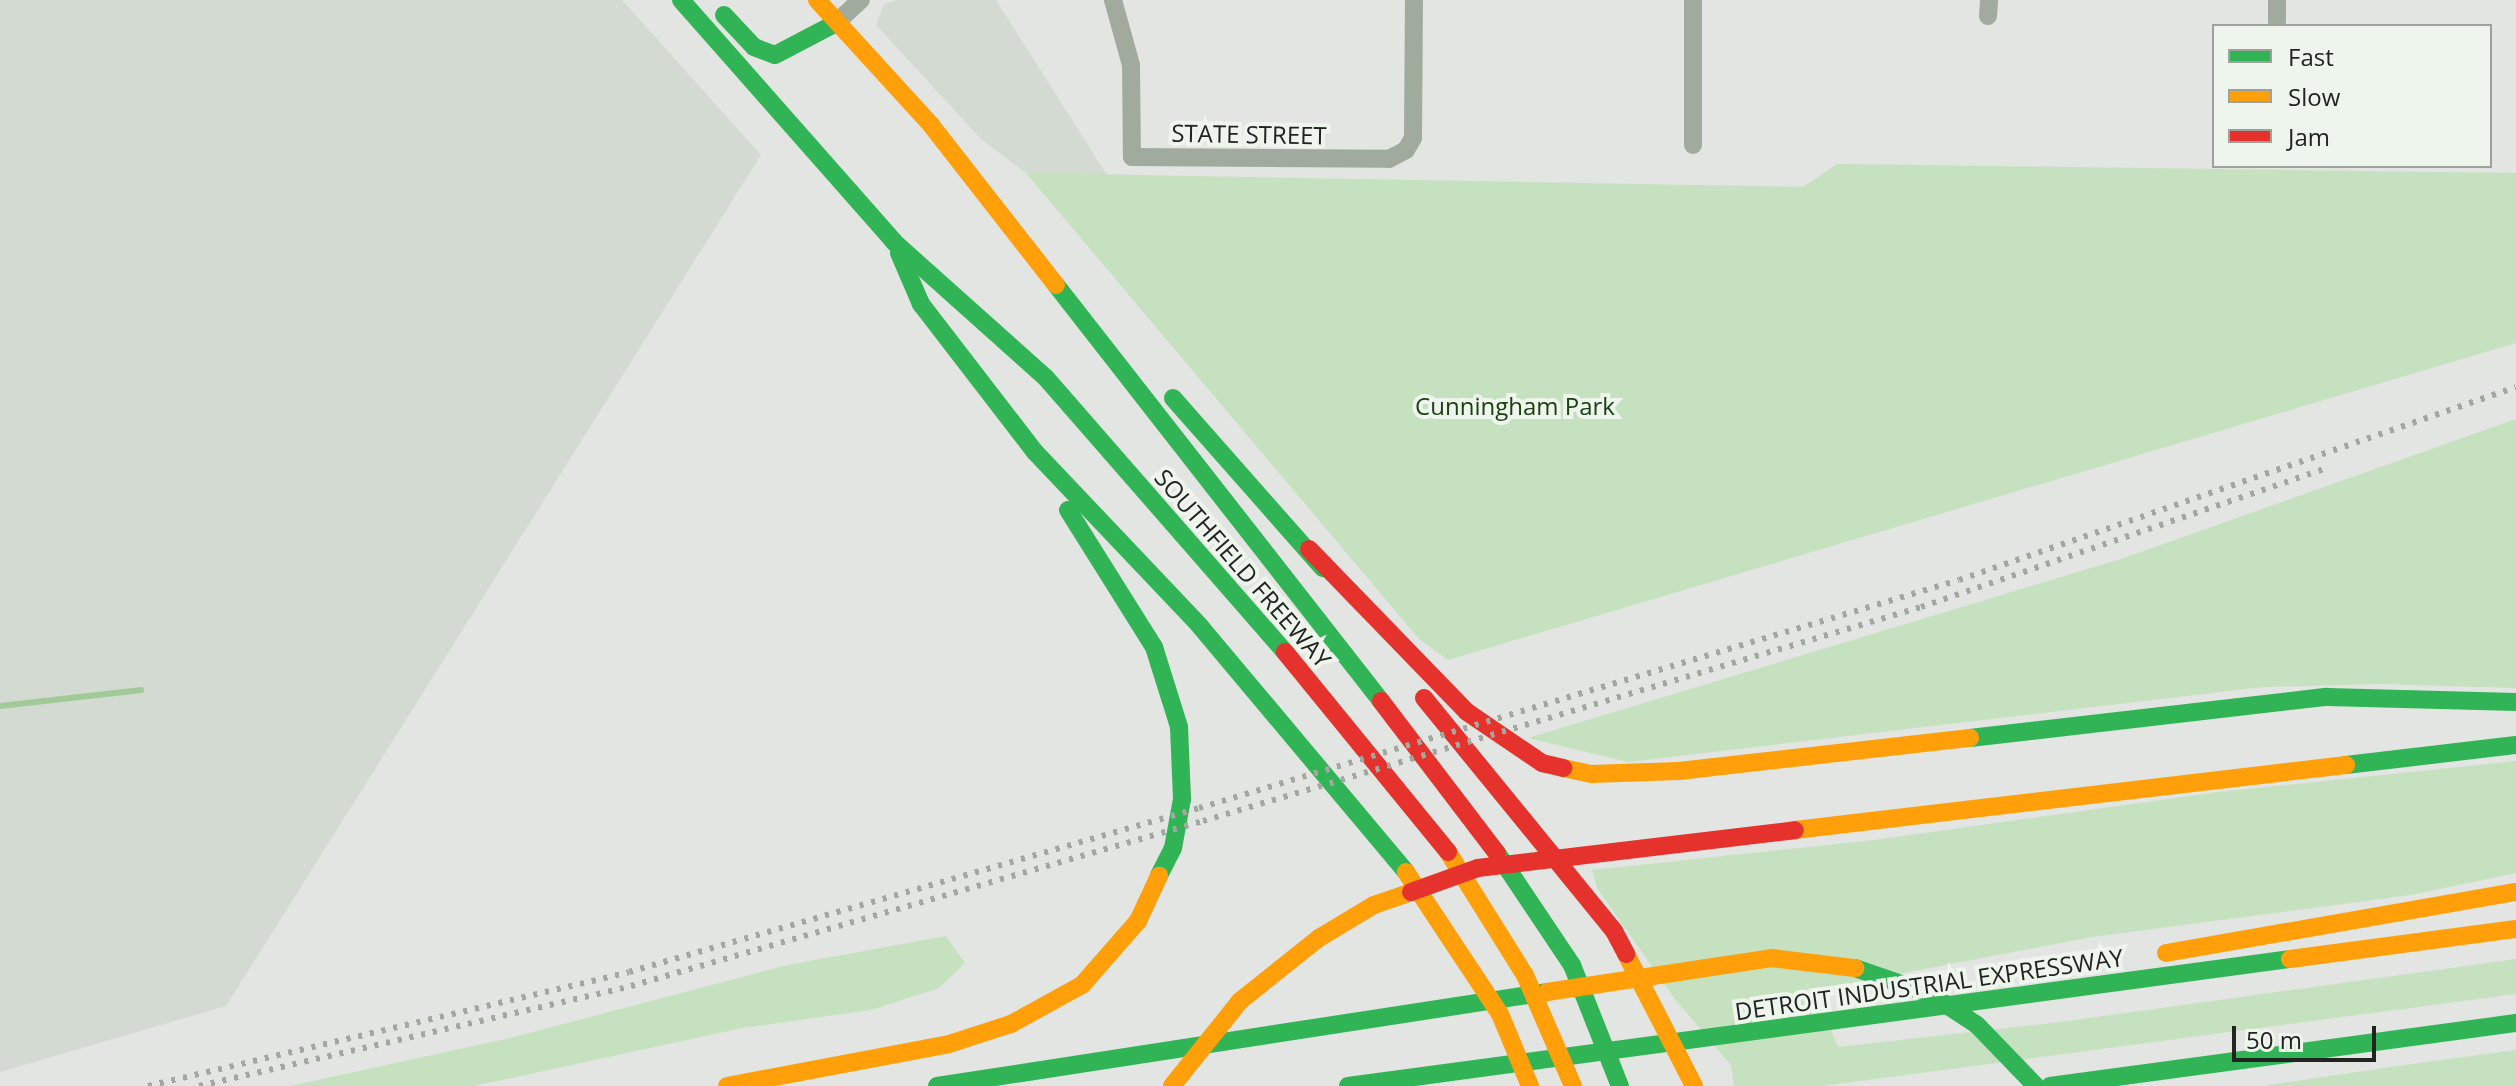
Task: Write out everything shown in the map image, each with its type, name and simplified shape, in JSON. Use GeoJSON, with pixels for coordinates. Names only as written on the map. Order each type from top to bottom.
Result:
{"type":"FeatureCollection","features":[{"type":"Feature","properties":{"kind":"highway","name":"SOUTHFIELD FREEWAY"},"geometry":{"type":"LineString","coordinates":[[681,0],[801,140],[894,242],[1046,378],[1293,661],[1448,851],[1525,975],[1573,1086]]}},
{"type":"Feature","properties":{"kind":"highway"},"geometry":{"type":"LineString","coordinates":[[711,0],[754,47],[775,55],[811,40],[836,23]]}},
{"type":"Feature","properties":{"kind":"highway"},"geometry":{"type":"LineString","coordinates":[[817,0],[931,125],[964,144],[1111,322]]}},
{"type":"Feature","properties":{"kind":"highway","name":"SOUTHFIELD FREEWAY"},"geometry":{"type":"LineString","coordinates":[[931,125],[1483,831],[1572,965],[1620,1086]]}},
{"type":"Feature","properties":{"kind":"highway"},"geometry":{"type":"LineString","coordinates":[[894,242],[921,304],[1035,452],[1199,625],[1348,798],[1432,907],[1500,1014],[1530,1086]]}},
{"type":"Feature","properties":{"kind":"highway"},"geometry":{"type":"LineString","coordinates":[[1160,382],[1309,549],[1467,712],[1499,738],[1542,763],[1592,774],[1667,772],[2327,697],[2516,702]]}},
{"type":"Feature","properties":{"kind":"highway"},"geometry":{"type":"LineString","coordinates":[[727,1086],[949,1044],[1049,1007],[1111,956],[1160,883],[1182,799],[1179,727],[1171,692],[1133,609],[1039,467],[1035,452]]}},
{"type":"Feature","properties":{"kind":"highway"},"geometry":{"type":"LineString","coordinates":[[1309,549],[1614,931],[1654,999],[1694,1086]]}},
{"type":"Feature","properties":{"kind":"highway"},"geometry":{"type":"LineString","coordinates":[[1172,1086],[1240,1001],[1319,938],[1374,905],[1433,880],[1534,858],[2516,745]]}},
{"type":"Feature","properties":{"kind":"highway"},"geometry":{"type":"LineString","coordinates":[[2141,957],[2388,918],[2516,892]]}},
{"type":"Feature","properties":{"kind":"highway","name":"DETROIT INDUSTRIAL EXPRESSWAY"},"geometry":{"type":"LineString","coordinates":[[1348,1086],[2516,929]]}},
{"type":"Feature","properties":{"kind":"highway"},"geometry":{"type":"LineString","coordinates":[[937,1086],[1771,958],[1845,965],[1930,994],[1977,1025],[2036,1086]]}},
{"type":"Feature","properties":{"kind":"highway"},"geometry":{"type":"LineString","coordinates":[[1572,965],[1615,1006]]}},
{"type":"Feature","properties":{"kind":"highway"},"geometry":{"type":"LineString","coordinates":[[2008,997],[2079,967]]}},
{"type":"Feature","properties":{"kind":"highway"},"geometry":{"type":"LineString","coordinates":[[1477,981],[1518,1086]]}},
{"type":"Feature","properties":{"kind":"highway"},"geometry":{"type":"LineString","coordinates":[[2050,1086],[2516,1023]]}},
{"type":"Feature","properties":{"kind":"highway"},"geometry":{"type":"LineString","coordinates":[[1625,1033],[1641,1073]]}},
{"type":"Feature","properties":{"kind":"street"},"geometry":{"type":"LineString","coordinates":[[836,23],[861,0]]}},
{"type":"Feature","properties":{"kind":"street","name":"STATE STREET"},"geometry":{"type":"LineString","coordinates":[[1113,0],[1131,65],[1132,157],[1366,159],[1399,155],[1413,138],[1414,0]]}},
{"type":"Feature","properties":{"kind":"street"},"geometry":{"type":"LineString","coordinates":[[1693,0],[1693,145]]}},
{"type":"Feature","properties":{"kind":"street"},"geometry":{"type":"LineString","coordinates":[[2277,0],[2277,22]]}},
{"type":"Feature","properties":{"kind":"shaded area"},"geometry":{"type":"Polygon","coordinates":[[[0,0],[622,0],[761,155],[226,1006],[0,1072],[0,0]]]}},
{"type":"Feature","properties":{"kind":"shaded area"},"geometry":{"type":"Polygon","coordinates":[[[898,0],[996,0],[1107,175],[1026,173],[981,139],[876,25],[884,4],[898,0]]]}},
{"type":"Feature","properties":{"kind":"green space","name":"Cunningham Park"},"geometry":{"type":"Polygon","coordinates":[[[1837,164],[2516,173],[2516,343],[1448,660],[1419,639],[1026,173],[1803,187],[1837,164]]]}},
{"type":"Feature","properties":{"kind":"green space"},"geometry":{"type":"Polygon","coordinates":[[[2516,419],[2516,688],[2380,684],[2263,687],[1628,762],[1528,738],[2124,558],[2516,419]]]}},
{"type":"Feature","properties":{"kind":"green space"},"geometry":{"type":"Polygon","coordinates":[[[2516,761],[2516,873],[2411,895],[2092,937],[1815,990],[1838,1047],[2053,1023],[2516,959],[2516,994],[1822,1086],[1734,1086],[1731,1065],[1674,998],[1597,888],[1592,870],[1874,840],[2218,792],[2516,761]]]}},
{"type":"Feature","properties":{"kind":"green space"},"geometry":{"type":"Polygon","coordinates":[[[946,936],[965,963],[939,988],[871,1010],[742,1028],[474,1086],[290,1086],[514,1037],[788,965],[946,936]]]}},
{"type":"Feature","properties":{"kind":"green space"},"geometry":{"type":"Polygon","coordinates":[[[2516,1050],[2516,1086],[2263,1086],[2418,1063],[2516,1050]]]}},
{"type":"Feature","properties":{"kind":"waterway"},"geometry":{"type":"LineString","coordinates":[[0,706],[141,690]]}},
{"type":"Feature","properties":{"kind":"railway"},"geometry":{"type":"LineString","coordinates":[[148,1086],[629,972],[1199,808],[1959,580],[2516,387]]}},
{"type":"Feature","properties":{"kind":"railway"},"geometry":{"type":"LineString","coordinates":[[199,1086],[631,986],[1203,821],[1921,607],[2328,468]]}},
{"type":"Feature","properties":{"kind":"traffic: fast"},"geometry":{"type":"LineString","coordinates":[[681,0],[894,242],[1046,378],[1285,652]]}},
{"type":"Feature","properties":{"kind":"traffic: fast"},"geometry":{"type":"LineString","coordinates":[[724,15],[754,47],[775,55],[836,23]]}},
{"type":"Feature","properties":{"kind":"traffic: fast"},"geometry":{"type":"LineString","coordinates":[[899,253],[921,304],[1035,452],[1199,625],[1406,872]]}},
{"type":"Feature","properties":{"kind":"traffic: fast"},"geometry":{"type":"LineString","coordinates":[[1056,285],[1381,701]]}},
{"type":"Feature","properties":{"kind":"traffic: fast"},"geometry":{"type":"LineString","coordinates":[[1173,398],[1323,568]]}},
{"type":"Feature","properties":{"kind":"traffic: fast"},"geometry":{"type":"LineString","coordinates":[[1068,510],[1154,647],[1179,727],[1182,799],[1173,848],[1159,876]]}},
{"type":"Feature","properties":{"kind":"traffic: fast"},"geometry":{"type":"LineString","coordinates":[[1970,738],[2327,697],[2516,702]]}},
{"type":"Feature","properties":{"kind":"traffic: fast"},"geometry":{"type":"LineString","coordinates":[[2346,765],[2516,745]]}},
{"type":"Feature","properties":{"kind":"traffic: fast"},"geometry":{"type":"LineString","coordinates":[[1497,853],[1572,965],[1620,1086]]}},
{"type":"Feature","properties":{"kind":"traffic: fast"},"geometry":{"type":"LineString","coordinates":[[1348,1086],[2290,959]]}},
{"type":"Feature","properties":{"kind":"traffic: fast"},"geometry":{"type":"LineString","coordinates":[[1855,968],[1930,994],[1977,1025],[2036,1086]]}},
{"type":"Feature","properties":{"kind":"traffic: fast"},"geometry":{"type":"LineString","coordinates":[[937,1086],[1547,992]]}},
{"type":"Feature","properties":{"kind":"traffic: fast"},"geometry":{"type":"LineString","coordinates":[[2050,1086],[2516,1023]]}},
{"type":"Feature","properties":{"kind":"traffic: slow"},"geometry":{"type":"LineString","coordinates":[[817,0],[931,125],[1056,285]]}},
{"type":"Feature","properties":{"kind":"traffic: slow"},"geometry":{"type":"LineString","coordinates":[[1563,768],[1592,774],[1679,771],[1970,738]]}},
{"type":"Feature","properties":{"kind":"traffic: slow"},"geometry":{"type":"LineString","coordinates":[[1795,830],[2346,765]]}},
{"type":"Feature","properties":{"kind":"traffic: slow"},"geometry":{"type":"LineString","coordinates":[[1448,852],[1525,975],[1573,1086]]}},
{"type":"Feature","properties":{"kind":"traffic: slow"},"geometry":{"type":"LineString","coordinates":[[1406,872],[1500,1014],[1530,1086]]}},
{"type":"Feature","properties":{"kind":"traffic: slow"},"geometry":{"type":"LineString","coordinates":[[727,1086],[949,1044],[1011,1024],[1082,985],[1138,921],[1159,876]]}},
{"type":"Feature","properties":{"kind":"traffic: slow"},"geometry":{"type":"LineString","coordinates":[[1172,1086],[1240,1001],[1319,938],[1374,905],[1411,892]]}},
{"type":"Feature","properties":{"kind":"traffic: slow"},"geometry":{"type":"LineString","coordinates":[[2166,953],[2516,892]]}},
{"type":"Feature","properties":{"kind":"traffic: slow"},"geometry":{"type":"LineString","coordinates":[[2290,959],[2516,929]]}},
{"type":"Feature","properties":{"kind":"traffic: slow"},"geometry":{"type":"LineString","coordinates":[[1626,954],[1694,1086]]}},
{"type":"Feature","properties":{"kind":"traffic: slow"},"geometry":{"type":"LineString","coordinates":[[1547,992],[1771,958],[1855,968]]}},
{"type":"Feature","properties":{"kind":"traffic: jam"},"geometry":{"type":"LineString","coordinates":[[1309,549],[1467,712],[1542,763],[1563,768]]}},
{"type":"Feature","properties":{"kind":"traffic: jam"},"geometry":{"type":"LineString","coordinates":[[1285,652],[1448,852]]}},
{"type":"Feature","properties":{"kind":"traffic: jam"},"geometry":{"type":"LineString","coordinates":[[1424,698],[1614,931],[1626,954]]}},
{"type":"Feature","properties":{"kind":"traffic: jam"},"geometry":{"type":"LineString","coordinates":[[1381,701],[1497,853]]}},
{"type":"Feature","properties":{"kind":"traffic: jam"},"geometry":{"type":"LineString","coordinates":[[1411,892],[1478,868],[1795,830]]}}]}
